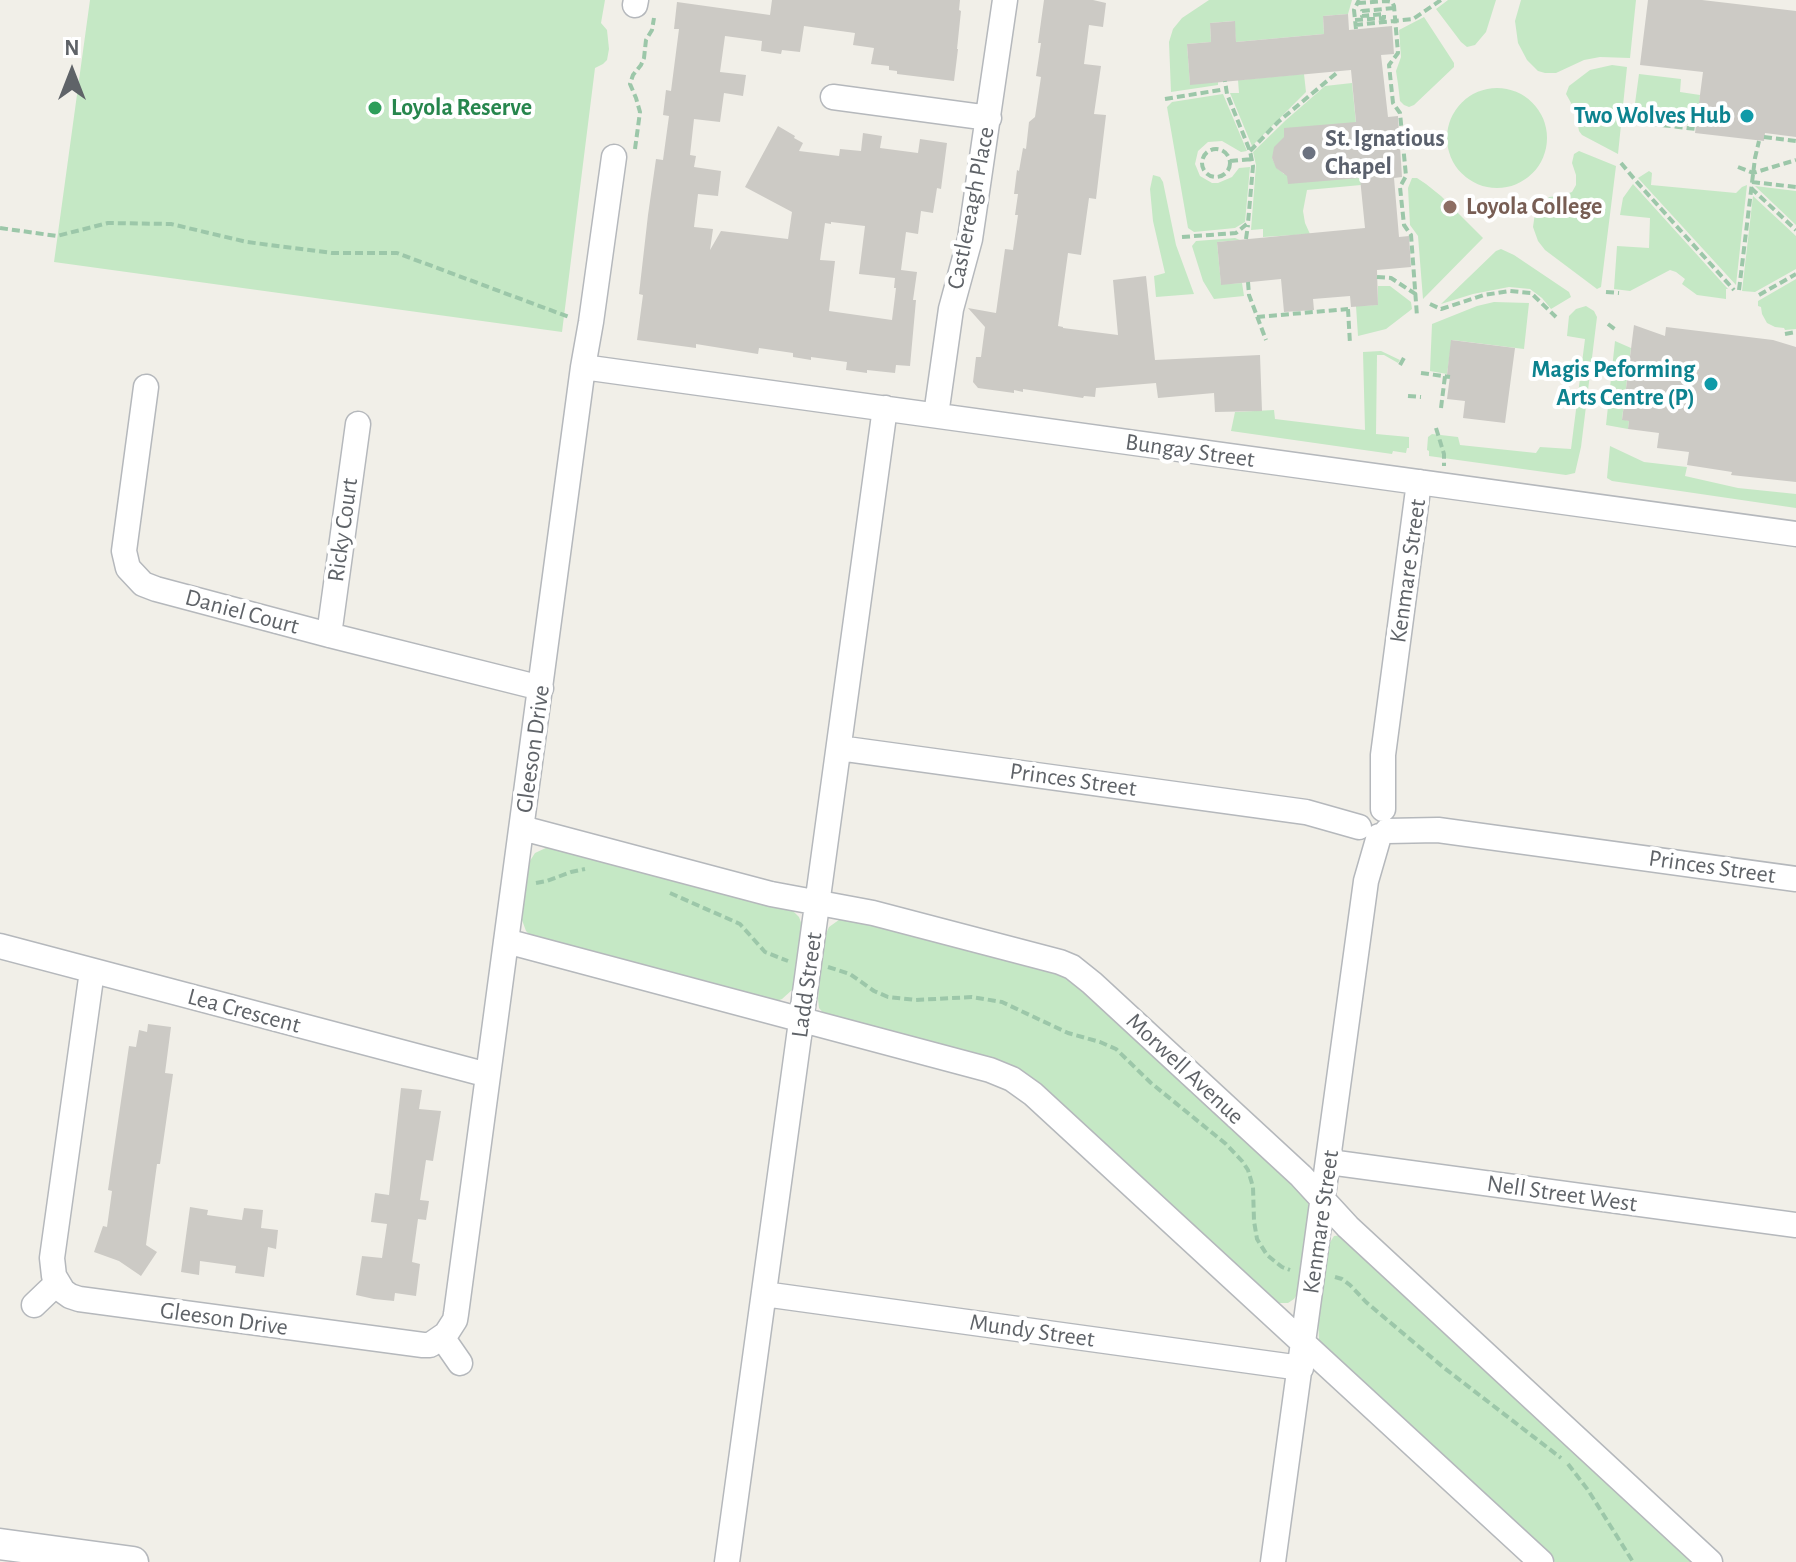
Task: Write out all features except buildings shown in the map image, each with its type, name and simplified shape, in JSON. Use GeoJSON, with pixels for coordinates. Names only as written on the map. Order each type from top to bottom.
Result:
{"type":"FeatureCollection","features":[{"type":"Feature","properties":{"kind":"street","name":"Castlereagh Place"},"geometry":{"type":"LineString","coordinates":[[936,415],[951,309],[970,239],[1005,0]]}},
{"type":"Feature","properties":{"kind":"street"},"geometry":{"type":"LineString","coordinates":[[833,97],[989,118]]}},
{"type":"Feature","properties":{"kind":"street","name":"Gleeson Drive"},"geometry":{"type":"LineString","coordinates":[[57,1283],[70,1296],[95,1302],[423,1345],[430,1345],[451,1327],[456,1314],[583,367],[624,159]]}},
{"type":"Feature","properties":{"kind":"street","name":"Bungay Street"},"geometry":{"type":"LineString","coordinates":[[583,367],[1796,534]]}},
{"type":"Feature","properties":{"kind":"street","name":"Daniel Court"},"geometry":{"type":"LineString","coordinates":[[146,387],[124,551],[131,573],[143,584],[541,688]]}},
{"type":"Feature","properties":{"kind":"street","name":"Ladd Street"},"geometry":{"type":"LineString","coordinates":[[727,1562],[885,408]]}},
{"type":"Feature","properties":{"kind":"street","name":"Ricky Court"},"geometry":{"type":"LineString","coordinates":[[329,635],[358,424]]}},
{"type":"Feature","properties":{"kind":"street","name":"Kenmare Street"},"geometry":{"type":"LineString","coordinates":[[1273,1562],[1419,482]]}},
{"type":"Feature","properties":{"kind":"street","name":"Princes Street"},"geometry":{"type":"LineString","coordinates":[[839,748],[1796,879]]}},
{"type":"Feature","properties":{"kind":"street","name":"Morwell Avenue"},"geometry":{"type":"LineString","coordinates":[[522,828],[771,894],[873,913],[1072,967],[1301,1176],[1348,1227],[1710,1562]]}},
{"type":"Feature","properties":{"kind":"street"},"geometry":{"type":"LineString","coordinates":[[506,941],[990,1070],[1022,1085],[1541,1562]]}},
{"type":"Feature","properties":{"kind":"street","name":"Lea Crescent"},"geometry":{"type":"LineString","coordinates":[[0,946],[488,1075]]}},
{"type":"Feature","properties":{"kind":"street"},"geometry":{"type":"LineString","coordinates":[[34,1305],[57,1283],[52,1258],[92,971]]}},
{"type":"Feature","properties":{"kind":"street","name":"Nell Street West"},"geometry":{"type":"LineString","coordinates":[[1329,1162],[1796,1225]]}},
{"type":"Feature","properties":{"kind":"street","name":"Mundy Street"},"geometry":{"type":"LineString","coordinates":[[764,1294],[1301,1368]]}},
{"type":"Feature","properties":{"kind":"street"},"geometry":{"type":"LineString","coordinates":[[442,1337],[460,1363]]}},
{"type":"Feature","properties":{"kind":"street"},"geometry":{"type":"LineString","coordinates":[[0,1544],[133,1562]]}},
{"type":"Feature","properties":{"kind":"path"},"geometry":{"type":"LineString","coordinates":[[1355,25],[1413,19],[1441,0]]}},
{"type":"Feature","properties":{"kind":"path"},"geometry":{"type":"LineString","coordinates":[[1355,25],[1354,10],[1358,2],[1392,2],[1398,53],[1389,65],[1393,103],[1400,113],[1406,176],[1400,187],[1404,225],[1411,235],[1417,316]]}},
{"type":"Feature","properties":{"kind":"path"},"geometry":{"type":"LineString","coordinates":[[624,159],[640,112],[630,84],[644,58],[655,8],[635,3]]}},
{"type":"Feature","properties":{"kind":"path"},"geometry":{"type":"LineString","coordinates":[[1355,25],[1384,18],[1384,14],[1362,16],[1362,11],[1394,8]]}},
{"type":"Feature","properties":{"kind":"path"},"geometry":{"type":"LineString","coordinates":[[1250,151],[1278,122],[1339,71]]}},
{"type":"Feature","properties":{"kind":"path"},"geometry":{"type":"LineString","coordinates":[[1225,81],[1253,166],[1246,239]]}},
{"type":"Feature","properties":{"kind":"path"},"geometry":{"type":"LineString","coordinates":[[1165,99],[1226,89]]}},
{"type":"Feature","properties":{"kind":"path"},"geometry":{"type":"LineString","coordinates":[[1627,121],[1696,129]]}},
{"type":"Feature","properties":{"kind":"path"},"geometry":{"type":"LineString","coordinates":[[1621,163],[1736,290],[1753,173],[1762,139],[1796,141]]}},
{"type":"Feature","properties":{"kind":"path"},"geometry":{"type":"LineString","coordinates":[[1212,149],[1226,152],[1230,161],[1229,169],[1218,176],[1210,175],[1203,164],[1205,155],[1212,149]]}},
{"type":"Feature","properties":{"kind":"path"},"geometry":{"type":"LineString","coordinates":[[1230,161],[1252,159]]}},
{"type":"Feature","properties":{"kind":"path"},"geometry":{"type":"LineString","coordinates":[[1738,167],[1753,173],[1796,160]]}},
{"type":"Feature","properties":{"kind":"path"},"geometry":{"type":"LineString","coordinates":[[1751,185],[1796,187]]}},
{"type":"Feature","properties":{"kind":"path"},"geometry":{"type":"LineString","coordinates":[[1751,185],[1796,230]]}},
{"type":"Feature","properties":{"kind":"path"},"geometry":{"type":"LineString","coordinates":[[0,228],[57,236],[108,223],[171,224],[247,242],[332,253],[397,253],[570,318],[591,322]]}},
{"type":"Feature","properties":{"kind":"path"},"geometry":{"type":"LineString","coordinates":[[1182,237],[1236,233],[1248,223]]}},
{"type":"Feature","properties":{"kind":"path"},"geometry":{"type":"LineString","coordinates":[[1759,295],[1796,274]]}},
{"type":"Feature","properties":{"kind":"path"},"geometry":{"type":"LineString","coordinates":[[1377,277],[1391,278],[1417,295]]}},
{"type":"Feature","properties":{"kind":"path"},"geometry":{"type":"LineString","coordinates":[[1248,282],[1249,295],[1266,340]]}},
{"type":"Feature","properties":{"kind":"path"},"geometry":{"type":"LineString","coordinates":[[1430,304],[1441,309],[1484,295],[1510,291],[1531,293],[1556,317]]}},
{"type":"Feature","properties":{"kind":"path"},"geometry":{"type":"LineString","coordinates":[[1606,292],[1619,293]]}},
{"type":"Feature","properties":{"kind":"path"},"geometry":{"type":"LineString","coordinates":[[1257,317],[1348,308],[1350,344]]}},
{"type":"Feature","properties":{"kind":"path"},"geometry":{"type":"LineString","coordinates":[[1608,324],[1616,330]]}},
{"type":"Feature","properties":{"kind":"path"},"geometry":{"type":"LineString","coordinates":[[1785,334],[1796,332]]}},
{"type":"Feature","properties":{"kind":"path"},"geometry":{"type":"LineString","coordinates":[[1400,365],[1405,356]]}},
{"type":"Feature","properties":{"kind":"path"},"geometry":{"type":"LineString","coordinates":[[1421,373],[1448,376],[1441,408]]}},
{"type":"Feature","properties":{"kind":"path"},"geometry":{"type":"LineString","coordinates":[[1408,396],[1421,397]]}},
{"type":"Feature","properties":{"kind":"path"},"geometry":{"type":"LineString","coordinates":[[1436,428],[1444,454],[1444,468]]}},
{"type":"Feature","properties":{"kind":"green space","name":"Loyola Reserve"},"geometry":{"type":"Polygon","coordinates":[[[90,0],[605,0],[601,23],[607,30],[609,49],[607,60],[595,68],[562,332],[54,262],[90,0]]]}},
{"type":"Feature","properties":{"kind":"green space"},"geometry":{"type":"Polygon","coordinates":[[[1209,0],[1352,0],[1348,14],[1323,16],[1324,34],[1236,42],[1234,21],[1210,23],[1211,42],[1187,44],[1190,84],[1218,82],[1218,85],[1171,92],[1169,42],[1173,29],[1182,18],[1209,0]]]}},
{"type":"Feature","properties":{"kind":"green space"},"geometry":{"type":"Polygon","coordinates":[[[1448,0],[1496,0],[1486,32],[1475,45],[1467,47],[1461,42],[1436,9],[1448,0]]]}},
{"type":"Feature","properties":{"kind":"green space"},"geometry":{"type":"Polygon","coordinates":[[[1521,0],[1636,0],[1630,58],[1600,57],[1584,60],[1556,73],[1538,71],[1527,60],[1518,43],[1515,21],[1521,0]]]}},
{"type":"Feature","properties":{"kind":"green space"},"geometry":{"type":"Polygon","coordinates":[[[1424,17],[1454,67],[1409,107],[1400,101],[1396,71],[1401,57],[1399,30],[1424,17]]]}},
{"type":"Feature","properties":{"kind":"green space"},"geometry":{"type":"Polygon","coordinates":[[[1612,65],[1627,67],[1618,154],[1582,135],[1575,110],[1566,94],[1569,86],[1590,70],[1612,65]]]}},
{"type":"Feature","properties":{"kind":"green space"},"geometry":{"type":"Polygon","coordinates":[[[1304,74],[1306,92],[1252,146],[1230,93],[1239,93],[1238,80],[1304,74]]]}},
{"type":"Feature","properties":{"kind":"green space"},"geometry":{"type":"Polygon","coordinates":[[[1639,74],[1681,79],[1680,92],[1700,95],[1696,126],[1633,118],[1639,74]]]}},
{"type":"Feature","properties":{"kind":"green space"},"geometry":{"type":"Polygon","coordinates":[[[1352,83],[1357,133],[1284,128],[1284,140],[1272,158],[1284,174],[1359,167],[1361,185],[1307,190],[1303,211],[1310,234],[1263,237],[1263,229],[1251,230],[1256,165],[1253,152],[1325,86],[1352,83]]]}},
{"type":"Feature","properties":{"kind":"green space"},"geometry":{"type":"Polygon","coordinates":[[[1497,88],[1516,92],[1533,102],[1543,119],[1547,138],[1543,157],[1533,174],[1516,184],[1497,188],[1478,184],[1461,174],[1451,157],[1447,138],[1451,119],[1461,102],[1478,92],[1497,88]]]}},
{"type":"Feature","properties":{"kind":"green space"},"geometry":{"type":"Polygon","coordinates":[[[1223,94],[1247,151],[1241,152],[1222,141],[1208,142],[1198,151],[1195,164],[1200,176],[1212,183],[1232,177],[1239,168],[1250,167],[1245,222],[1235,228],[1194,232],[1188,228],[1167,107],[1172,102],[1223,94]]]}},
{"type":"Feature","properties":{"kind":"green space"},"geometry":{"type":"Polygon","coordinates":[[[1579,151],[1616,166],[1601,287],[1597,289],[1545,250],[1533,227],[1535,213],[1549,197],[1572,192],[1576,175],[1572,163],[1574,154],[1579,151]]]}},
{"type":"Feature","properties":{"kind":"green space"},"geometry":{"type":"Polygon","coordinates":[[[1649,171],[1652,173],[1651,185],[1736,193],[1747,185],[1736,285],[1638,178],[1649,171]]]}},
{"type":"Feature","properties":{"kind":"green space"},"geometry":{"type":"Polygon","coordinates":[[[1153,175],[1163,182],[1176,245],[1194,294],[1156,297],[1154,276],[1165,273],[1153,221],[1150,189],[1153,175]]]}},
{"type":"Feature","properties":{"kind":"green space"},"geometry":{"type":"Polygon","coordinates":[[[1412,178],[1417,178],[1441,196],[1483,238],[1423,299],[1418,236],[1410,225],[1408,188],[1412,178]]]}},
{"type":"Feature","properties":{"kind":"green space"},"geometry":{"type":"Polygon","coordinates":[[[1633,184],[1728,289],[1726,299],[1697,295],[1682,284],[1685,279],[1670,270],[1630,291],[1614,289],[1617,246],[1649,248],[1650,218],[1620,215],[1623,198],[1633,184]]]}},
{"type":"Feature","properties":{"kind":"green space"},"geometry":{"type":"Polygon","coordinates":[[[1755,186],[1796,191],[1796,225],[1755,186]]]}},
{"type":"Feature","properties":{"kind":"green space"},"geometry":{"type":"Polygon","coordinates":[[[1753,196],[1796,236],[1796,269],[1755,292],[1742,291],[1753,196]]]}},
{"type":"Feature","properties":{"kind":"green space"},"geometry":{"type":"Polygon","coordinates":[[[1240,240],[1217,242],[1221,284],[1242,283],[1244,296],[1214,299],[1203,281],[1192,246],[1196,241],[1240,240]]]}},
{"type":"Feature","properties":{"kind":"green space"},"geometry":{"type":"Polygon","coordinates":[[[1501,249],[1569,292],[1571,297],[1551,309],[1530,289],[1509,287],[1441,304],[1501,249]]]}},
{"type":"Feature","properties":{"kind":"green space"},"geometry":{"type":"Polygon","coordinates":[[[1796,279],[1796,329],[1785,330],[1767,323],[1758,301],[1796,279]]]}},
{"type":"Feature","properties":{"kind":"green space"},"geometry":{"type":"Polygon","coordinates":[[[1378,286],[1390,286],[1411,302],[1412,309],[1386,329],[1358,336],[1356,306],[1378,305],[1378,286]]]}},
{"type":"Feature","properties":{"kind":"green space"},"geometry":{"type":"Polygon","coordinates":[[[1494,302],[1529,303],[1524,349],[1452,340],[1447,374],[1430,371],[1432,324],[1494,302]]]}},
{"type":"Feature","properties":{"kind":"green space"},"geometry":{"type":"Polygon","coordinates":[[[1586,306],[1597,317],[1575,473],[1566,475],[1429,456],[1428,437],[1432,434],[1458,437],[1460,445],[1536,453],[1540,447],[1571,449],[1585,339],[1567,336],[1569,316],[1576,309],[1586,306]]]}},
{"type":"Feature","properties":{"kind":"green space"},"geometry":{"type":"Polygon","coordinates":[[[1615,341],[1631,348],[1622,419],[1629,421],[1628,429],[1606,425],[1615,341]]]}},
{"type":"Feature","properties":{"kind":"green space"},"geometry":{"type":"Polygon","coordinates":[[[1381,351],[1400,360],[1398,363],[1384,355],[1377,355],[1376,434],[1409,437],[1406,453],[1393,451],[1392,454],[1231,431],[1235,412],[1274,410],[1275,419],[1365,430],[1363,352],[1381,351]]]}},
{"type":"Feature","properties":{"kind":"green space"},"geometry":{"type":"Polygon","coordinates":[[[1610,446],[1644,462],[1687,467],[1685,476],[1738,488],[1796,494],[1796,508],[1612,481],[1607,478],[1610,446]]]}},
{"type":"Feature","properties":{"kind":"green space"},"geometry":{"type":"Polygon","coordinates":[[[550,846],[791,909],[802,925],[792,990],[777,1001],[531,936],[522,920],[528,864],[535,853],[550,846]]]}},
{"type":"Feature","properties":{"kind":"green space"},"geometry":{"type":"Polygon","coordinates":[[[843,917],[1070,976],[1296,1183],[1307,1199],[1310,1213],[1298,1293],[1294,1299],[1288,1303],[1274,1303],[1036,1087],[825,1015],[819,1008],[818,999],[824,938],[829,927],[843,917]]]}},
{"type":"Feature","properties":{"kind":"green space"},"geometry":{"type":"Polygon","coordinates":[[[1342,1235],[1700,1562],[1555,1562],[1324,1349],[1319,1340],[1318,1320],[1329,1244],[1334,1236],[1342,1235]]]}},
{"type":"Feature","properties":{"kind":"place","name":"Loyola Reserve"},"geometry":{"type":"Point","coordinates":[375,108]}},
{"type":"Feature","properties":{"kind":"place","name":"Two Wolves Hub"},"geometry":{"type":"Point","coordinates":[1747,116]}},
{"type":"Feature","properties":{"kind":"place","name":"St. Ignatious Chapel"},"geometry":{"type":"Point","coordinates":[1309,153]}},
{"type":"Feature","properties":{"kind":"place","name":"Loyola College"},"geometry":{"type":"Point","coordinates":[1450,207]}},
{"type":"Feature","properties":{"kind":"place","name":"Magis Peforming Arts Centre (P)"},"geometry":{"type":"Point","coordinates":[1711,384]}}]}
